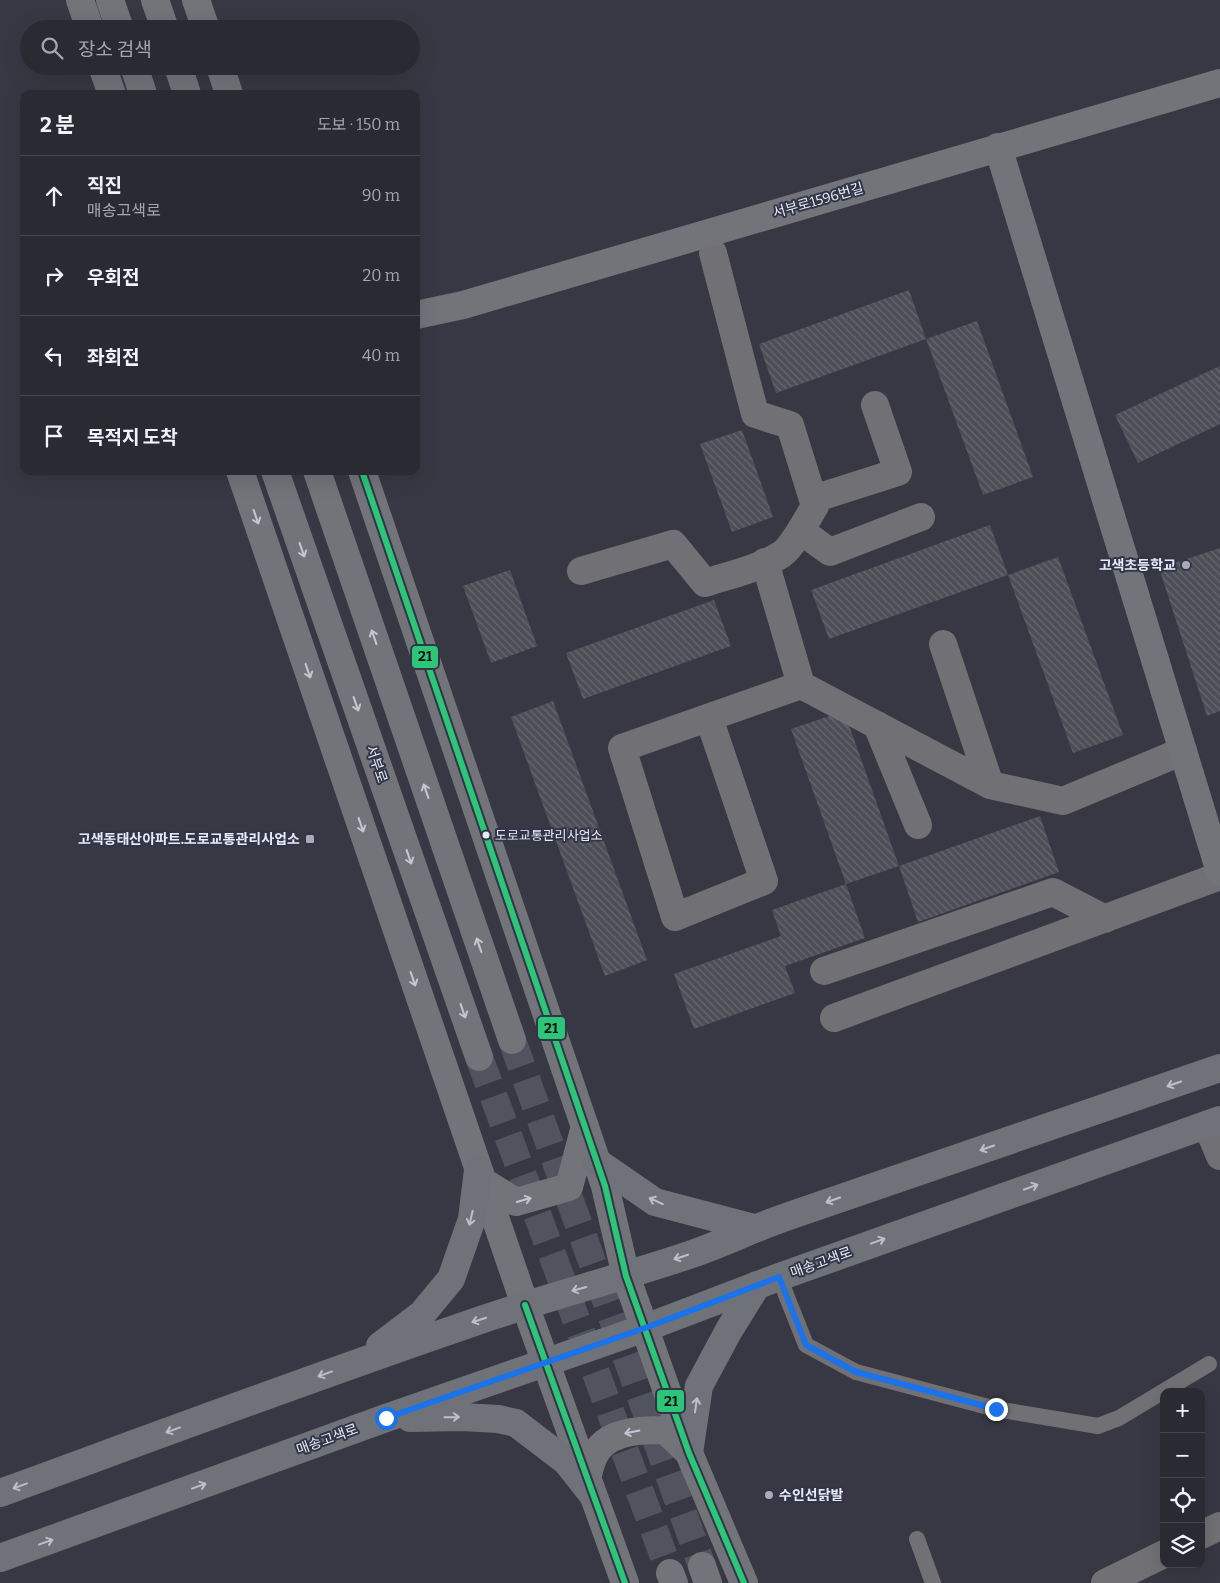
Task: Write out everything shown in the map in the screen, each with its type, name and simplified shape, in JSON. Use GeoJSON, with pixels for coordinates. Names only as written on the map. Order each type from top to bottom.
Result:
{"type":"FeatureCollection","features":[{"type":"Feature","properties":{"kind":"main road"},"geometry":{"type":"LineString","coordinates":[[0,1493],[361,1361],[525,1305],[626,1276],[695,1253],[754,1228],[1220,1068]]}},
{"type":"Feature","properties":{"kind":"main road","name":"매송고색로"},"geometry":{"type":"LineString","coordinates":[[0,1558],[386,1418],[645,1328],[768,1281],[1213,1122]]}},
{"type":"Feature","properties":{"kind":"main road"},"geometry":{"type":"LineString","coordinates":[[597,1162],[655,1202],[754,1228]]}},
{"type":"Feature","properties":{"kind":"main road"},"geometry":{"type":"LineString","coordinates":[[361,1361],[422,1314],[451,1279],[472,1219],[480,1176]]}},
{"type":"Feature","properties":{"kind":"main road"},"geometry":{"type":"LineString","coordinates":[[689,1453],[699,1386],[729,1330],[768,1281]]}},
{"type":"Feature","properties":{"kind":"main road"},"geometry":{"type":"LineString","coordinates":[[386,1418],[462,1416],[498,1418],[516,1422],[567,1462],[590,1487]]}},
{"type":"Feature","properties":{"kind":"street"},"geometry":{"type":"LineString","coordinates":[[80,0],[87,20]]}},
{"type":"Feature","properties":{"kind":"street"},"geometry":{"type":"LineString","coordinates":[[110,0],[117,20]]}},
{"type":"Feature","properties":{"kind":"street"},"geometry":{"type":"LineString","coordinates":[[155,0],[162,20]]}},
{"type":"Feature","properties":{"kind":"street"},"geometry":{"type":"LineString","coordinates":[[196,0],[203,20]]}},
{"type":"Feature","properties":{"kind":"street"},"geometry":{"type":"LineString","coordinates":[[105,75],[111,90]]}},
{"type":"Feature","properties":{"kind":"street"},"geometry":{"type":"LineString","coordinates":[[137,75],[142,90]]}},
{"type":"Feature","properties":{"kind":"street"},"geometry":{"type":"LineString","coordinates":[[181,75],[186,90]]}},
{"type":"Feature","properties":{"kind":"street"},"geometry":{"type":"LineString","coordinates":[[223,75],[229,90]]}},
{"type":"Feature","properties":{"kind":"street","name":"서부로1596번길"},"geometry":{"type":"LineString","coordinates":[[420,314],[472,302],[1220,83]]}},
{"type":"Feature","properties":{"kind":"street"},"geometry":{"type":"LineString","coordinates":[[998,148],[1220,872]]}},
{"type":"Feature","properties":{"kind":"street"},"geometry":{"type":"LineString","coordinates":[[581,571],[673,544],[705,583],[749,570],[783,554],[815,506],[790,425],[755,414],[713,253]]}},
{"type":"Feature","properties":{"kind":"street"},"geometry":{"type":"LineString","coordinates":[[813,499],[898,472],[875,404]]}},
{"type":"Feature","properties":{"kind":"street"},"geometry":{"type":"LineString","coordinates":[[241,475],[480,1176],[625,1583]]}},
{"type":"Feature","properties":{"kind":"street","name":"서부로"},"geometry":{"type":"LineString","coordinates":[[276,475],[479,1057]]}},
{"type":"Feature","properties":{"kind":"street"},"geometry":{"type":"LineString","coordinates":[[318,475],[512,1040]]}},
{"type":"Feature","properties":{"kind":"street"},"geometry":{"type":"LineString","coordinates":[[363,475],[605,1186],[626,1276],[689,1453],[744,1583]]}},
{"type":"Feature","properties":{"kind":"street"},"geometry":{"type":"LineString","coordinates":[[800,531],[830,552],[921,517]]}},
{"type":"Feature","properties":{"kind":"street"},"geometry":{"type":"LineString","coordinates":[[765,562],[800,685],[990,785],[1062,801],[1183,751]]}},
{"type":"Feature","properties":{"kind":"street"},"geometry":{"type":"LineString","coordinates":[[943,644],[990,785]]}},
{"type":"Feature","properties":{"kind":"street"},"geometry":{"type":"LineString","coordinates":[[709,718],[764,881],[675,917],[622,748],[800,685]]}},
{"type":"Feature","properties":{"kind":"street"},"geometry":{"type":"LineString","coordinates":[[877,725],[918,825]]}},
{"type":"Feature","properties":{"kind":"street"},"geometry":{"type":"LineString","coordinates":[[834,1018],[1220,876]]}},
{"type":"Feature","properties":{"kind":"street"},"geometry":{"type":"LineString","coordinates":[[824,971],[1053,892],[1104,919]]}},
{"type":"Feature","properties":{"kind":"street"},"geometry":{"type":"LineString","coordinates":[[1213,1122],[1220,1156]]}},
{"type":"Feature","properties":{"kind":"street"},"geometry":{"type":"LineString","coordinates":[[480,1176],[516,1202],[569,1187],[584,1126]]}},
{"type":"Feature","properties":{"kind":"street"},"geometry":{"type":"LineString","coordinates":[[590,1487],[590,1466],[596,1452],[604,1443],[623,1434],[641,1430],[665,1430],[689,1453]]}},
{"type":"Feature","properties":{"kind":"street"},"geometry":{"type":"LineString","coordinates":[[1205,1533],[1220,1526]]}},
{"type":"Feature","properties":{"kind":"street"},"geometry":{"type":"LineString","coordinates":[[1105,1583],[1160,1556]]}},
{"type":"Feature","properties":{"kind":"lane"},"geometry":{"type":"LineString","coordinates":[[768,1281],[806,1345],[856,1372],[996,1409],[1098,1426],[1119,1418],[1209,1364]]}},
{"type":"Feature","properties":{"kind":"lane"},"geometry":{"type":"LineString","coordinates":[[917,1539],[934,1583]]}},
{"type":"Feature","properties":{"kind":"building"},"geometry":{"type":"Polygon","coordinates":[[[909,290],[926,339],[776,393],[759,344],[909,290]]]}},
{"type":"Feature","properties":{"kind":"building"},"geometry":{"type":"Polygon","coordinates":[[[977,321],[1033,477],[983,495],[926,339],[977,321]]]}},
{"type":"Feature","properties":{"kind":"building"},"geometry":{"type":"Polygon","coordinates":[[[1220,366],[1220,424],[1138,463],[1115,415],[1220,366]]]}},
{"type":"Feature","properties":{"kind":"building"},"geometry":{"type":"Polygon","coordinates":[[[742,430],[773,517],[732,532],[700,444],[742,430]]]}},
{"type":"Feature","properties":{"kind":"building"},"geometry":{"type":"Polygon","coordinates":[[[990,525],[1008,575],[829,639],[811,590],[990,525]]]}},
{"type":"Feature","properties":{"kind":"building"},"geometry":{"type":"Polygon","coordinates":[[[1220,548],[1220,711],[1207,716],[1159,568],[1220,548]]]}},
{"type":"Feature","properties":{"kind":"building"},"geometry":{"type":"Polygon","coordinates":[[[1058,557],[1123,735],[1073,753],[1008,575],[1058,557]]]}},
{"type":"Feature","properties":{"kind":"building"},"geometry":{"type":"Polygon","coordinates":[[[510,570],[537,646],[491,663],[463,586],[510,570]]]}},
{"type":"Feature","properties":{"kind":"building"},"geometry":{"type":"Polygon","coordinates":[[[714,600],[731,646],[583,699],[566,653],[714,600]]]}},
{"type":"Feature","properties":{"kind":"building"},"geometry":{"type":"Polygon","coordinates":[[[553,701],[647,960],[605,976],[511,717],[553,701]]]}},
{"type":"Feature","properties":{"kind":"building"},"geometry":{"type":"Polygon","coordinates":[[[844,711],[899,866],[846,884],[791,729],[844,711]]]}},
{"type":"Feature","properties":{"kind":"building"},"geometry":{"type":"Polygon","coordinates":[[[1040,816],[1059,872],[918,922],[899,866],[1040,816]]]}},
{"type":"Feature","properties":{"kind":"building"},"geometry":{"type":"Polygon","coordinates":[[[846,884],[865,938],[785,966],[795,993],[694,1029],[674,974],[781,936],[772,910],[846,884]]]}},
{"type":"Feature","properties":{"kind":"tunnel"},"geometry":{"type":"LineString","coordinates":[[512,1040],[702,1566]]}},
{"type":"Feature","properties":{"kind":"tunnel"},"geometry":{"type":"LineString","coordinates":[[479,1057],[670,1573]]}},
{"type":"Feature","properties":{"kind":"transit line","name":"21"},"geometry":{"type":"LineString","coordinates":[[363,475],[605,1186],[626,1276],[689,1453],[744,1583]]}},
{"type":"Feature","properties":{"kind":"transit line","name":"21"},"geometry":{"type":"LineString","coordinates":[[525,1305],[625,1583]]}},
{"type":"Feature","properties":{"kind":"place","name":"고색초등학교"},"geometry":{"type":"Point","coordinates":[1186,565]}},
{"type":"Feature","properties":{"kind":"place","name":"도로교통관리사업소"},"geometry":{"type":"Point","coordinates":[486,835]}},
{"type":"Feature","properties":{"kind":"place","name":"고색동태산아파트.도로교통관리사업소"},"geometry":{"type":"Point","coordinates":[310,839]}},
{"type":"Feature","properties":{"kind":"place","name":"수인선닭발"},"geometry":{"type":"Point","coordinates":[769,1495]}},
{"type":"Feature","properties":{"kind":"route"},"geometry":{"type":"LineString","coordinates":[[386,1418],[645,1328],[779,1277],[806,1345],[856,1372],[996,1409]]}}]}
